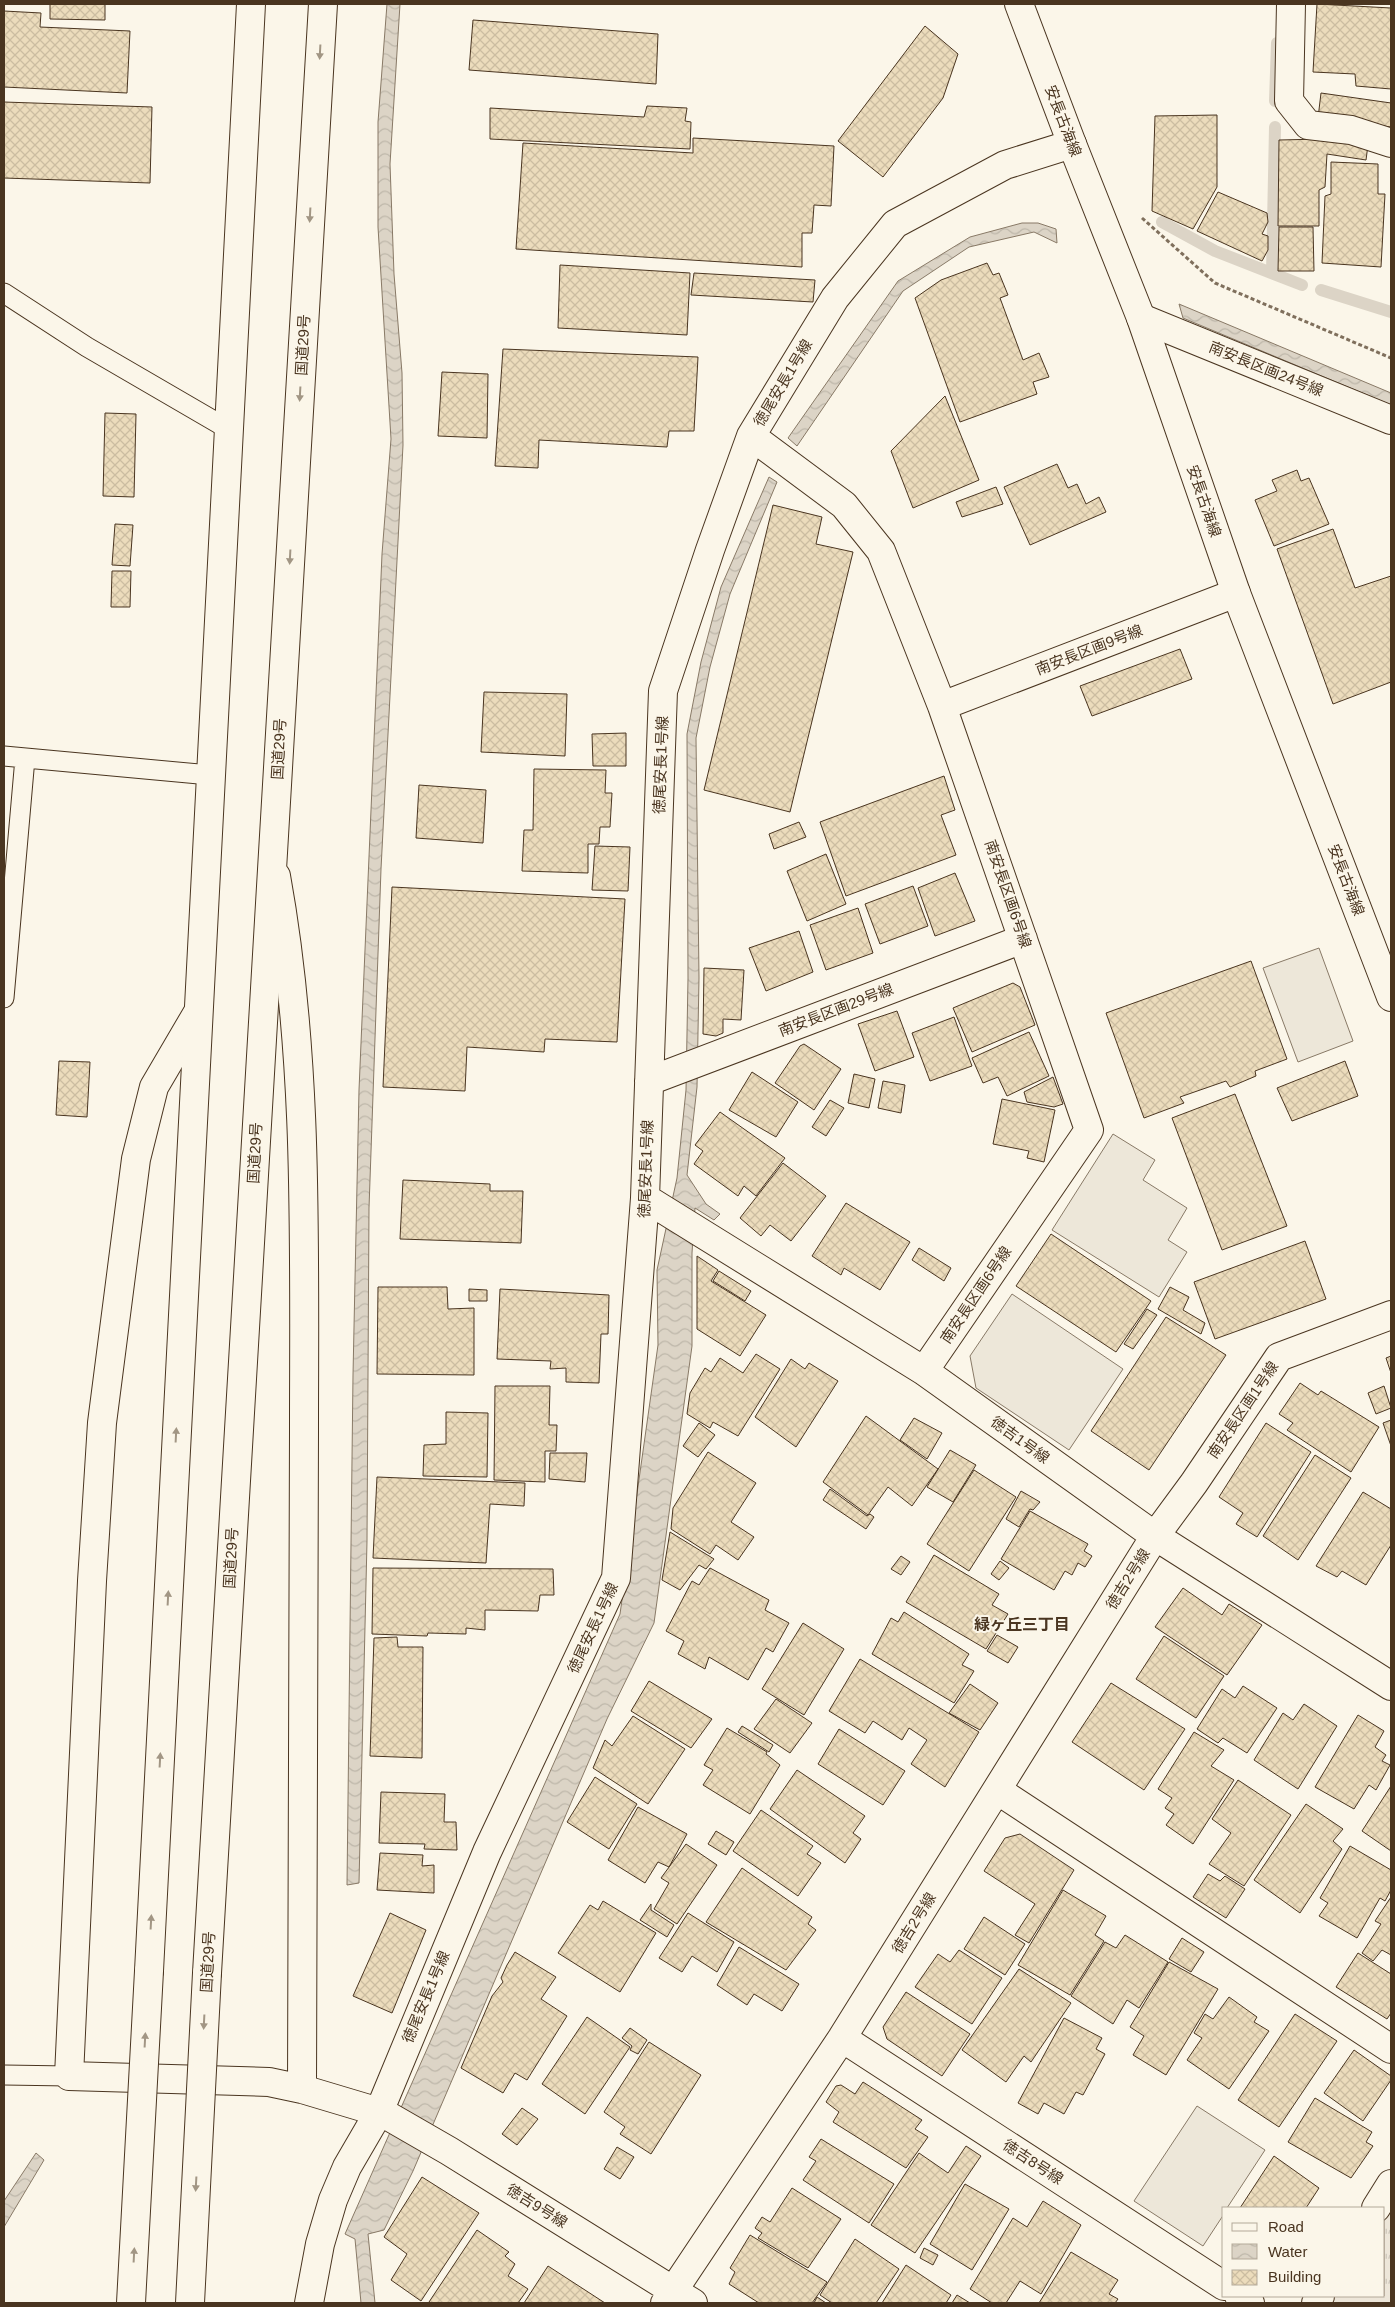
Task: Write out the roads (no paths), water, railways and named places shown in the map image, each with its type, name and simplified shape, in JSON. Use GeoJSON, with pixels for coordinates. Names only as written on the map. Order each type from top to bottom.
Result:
{"type":"FeatureCollection","features":[{"type":"Feature","properties":{"kind":"main road"},"geometry":{"type":"LineString","coordinates":[[131,2303],[251,4]]}},
{"type":"Feature","properties":{"kind":"main road","name":"国道29号"},"geometry":{"type":"LineString","coordinates":[[190,2303],[207,1973],[323,4]]}},
{"type":"Feature","properties":{"kind":"main road","name":"安長古海線"},"geometry":{"type":"LineString","coordinates":[[1020,4],[1072,144],[1141,318],[1236,593],[1391,997]]}},
{"type":"Feature","properties":{"kind":"main road"},"geometry":{"type":"LineString","coordinates":[[1291,4],[1289,101],[1308,125],[1351,130],[1391,143]]}},
{"type":"Feature","properties":{"kind":"main road","name":"徳尾安長1号線"},"geometry":{"type":"LineString","coordinates":[[309,2303],[320,2244],[332,2200],[346,2167],[385,2114],[487,1852],[616,1578],[645,1198],[663,691],[751,436],[835,298],[895,224],[1005,165],[1072,144]]}},
{"type":"Feature","properties":{"kind":"main road","name":"南安長区画24号線"},"geometry":{"type":"LineString","coordinates":[[1141,318],[1391,420]]}},
{"type":"Feature","properties":{"kind":"main road","name":"南安長区画6号線"},"geometry":{"type":"LineString","coordinates":[[751,436],[844,504],[882,551],[942,706],[1089,1130],[924,1371]]}},
{"type":"Feature","properties":{"kind":"main road","name":"南安長区画9号線"},"geometry":{"type":"LineString","coordinates":[[942,706],[1236,593]]}},
{"type":"Feature","properties":{"kind":"main road"},"geometry":{"type":"LineString","coordinates":[[273,855],[287,933],[294,995],[301,1141],[304,1314],[302,2089]]}},
{"type":"Feature","properties":{"kind":"main road","name":"南安長区画29号線"},"geometry":{"type":"LineString","coordinates":[[649,1080],[1023,939]]}},
{"type":"Feature","properties":{"kind":"main road"},"geometry":{"type":"LineString","coordinates":[[69,2076],[92,1581],[102,1423],[136,1160],[144,1123],[154,1087],[198,1012]]}},
{"type":"Feature","properties":{"kind":"main road","name":"徳吉1号線"},"geometry":{"type":"LineString","coordinates":[[645,1198],[924,1371],[1155,1536],[1391,1686]]}},
{"type":"Feature","properties":{"kind":"main road","name":"南安長区画1号線"},"geometry":{"type":"LineString","coordinates":[[1155,1536],[1194,1483],[1279,1357],[1391,1315]]}},
{"type":"Feature","properties":{"kind":"main road","name":"徳吉2号線"},"geometry":{"type":"LineString","coordinates":[[677,2299],[1155,1536]]}},
{"type":"Feature","properties":{"kind":"main road"},"geometry":{"type":"LineString","coordinates":[[997,1790],[1391,2048]]}},
{"type":"Feature","properties":{"kind":"main road","name":"徳吉8号線"},"geometry":{"type":"LineString","coordinates":[[842,2038],[1222,2285]]}},
{"type":"Feature","properties":{"kind":"main road","name":"徳吉9号線"},"geometry":{"type":"LineString","coordinates":[[69,2076],[254,2082],[302,2089],[385,2114],[437,2144],[677,2299]]}},
{"type":"Feature","properties":{"kind":"main road"},"geometry":{"type":"LineString","coordinates":[[1377,2207],[1391,2184]]}},
{"type":"Feature","properties":{"kind":"lane"},"geometry":{"type":"LineString","coordinates":[[4,293],[87,347],[228,429]]}},
{"type":"Feature","properties":{"kind":"lane"},"geometry":{"type":"LineString","coordinates":[[4,756],[210,775]]}},
{"type":"Feature","properties":{"kind":"lane"},"geometry":{"type":"LineString","coordinates":[[4,998],[25,758]]}},
{"type":"Feature","properties":{"kind":"lane"},"geometry":{"type":"LineString","coordinates":[[4,2075],[69,2076]]}},
{"type":"Feature","properties":{"kind":"water"},"geometry":{"type":"Polygon","coordinates":[[[387,4],[400,4],[390,164],[394,274],[402,373],[403,445],[381,869],[369,1208],[367,1541],[359,1883],[347,1885],[353,1375],[359,1090],[382,554],[391,439],[378,227],[378,122],[387,4]]]}},
{"type":"Feature","properties":{"kind":"water"},"geometry":{"type":"Polygon","coordinates":[[[1022,223],[1038,223],[1056,229],[1057,243],[1034,232],[969,247],[903,291],[797,446],[788,438],[898,281],[970,237],[1022,223]]]}},
{"type":"Feature","properties":{"kind":"water"},"geometry":{"type":"Polygon","coordinates":[[[1179,304],[1391,393],[1391,405],[1183,318],[1179,304]]]}},
{"type":"Feature","properties":{"kind":"water"},"geometry":{"type":"Polygon","coordinates":[[[769,477],[777,482],[730,594],[710,667],[696,738],[699,978],[697,1087],[687,1175],[706,1204],[720,1214],[714,1220],[695,1208],[692,1253],[692,1346],[654,1623],[607,1719],[413,2171],[384,2230],[368,2234],[375,2303],[361,2303],[355,2239],[345,2234],[620,1614],[658,1345],[657,1270],[677,1178],[686,1090],[688,978],[687,734],[701,662],[721,587],[769,477]]]}},
{"type":"Feature","properties":{"kind":"water"},"geometry":{"type":"Polygon","coordinates":[[[36,2153],[44,2160],[4,2227],[4,2201],[36,2153]]]}},
{"type":"Feature","properties":{"kind":"waterway"},"geometry":{"type":"LineString","coordinates":[[1275,101],[1277,43]]}},
{"type":"Feature","properties":{"kind":"waterway"},"geometry":{"type":"LineString","coordinates":[[1272,273],[1275,127]]}},
{"type":"Feature","properties":{"kind":"waterway"},"geometry":{"type":"LineString","coordinates":[[1162,222],[1215,251],[1302,285]]}},
{"type":"Feature","properties":{"kind":"waterway"},"geometry":{"type":"LineString","coordinates":[[1321,290],[1391,312]]}},
{"type":"Feature","properties":{"kind":"district","name":"緑ヶ丘三丁目"},"geometry":{"type":"Point","coordinates":[1022,1624]}}]}
